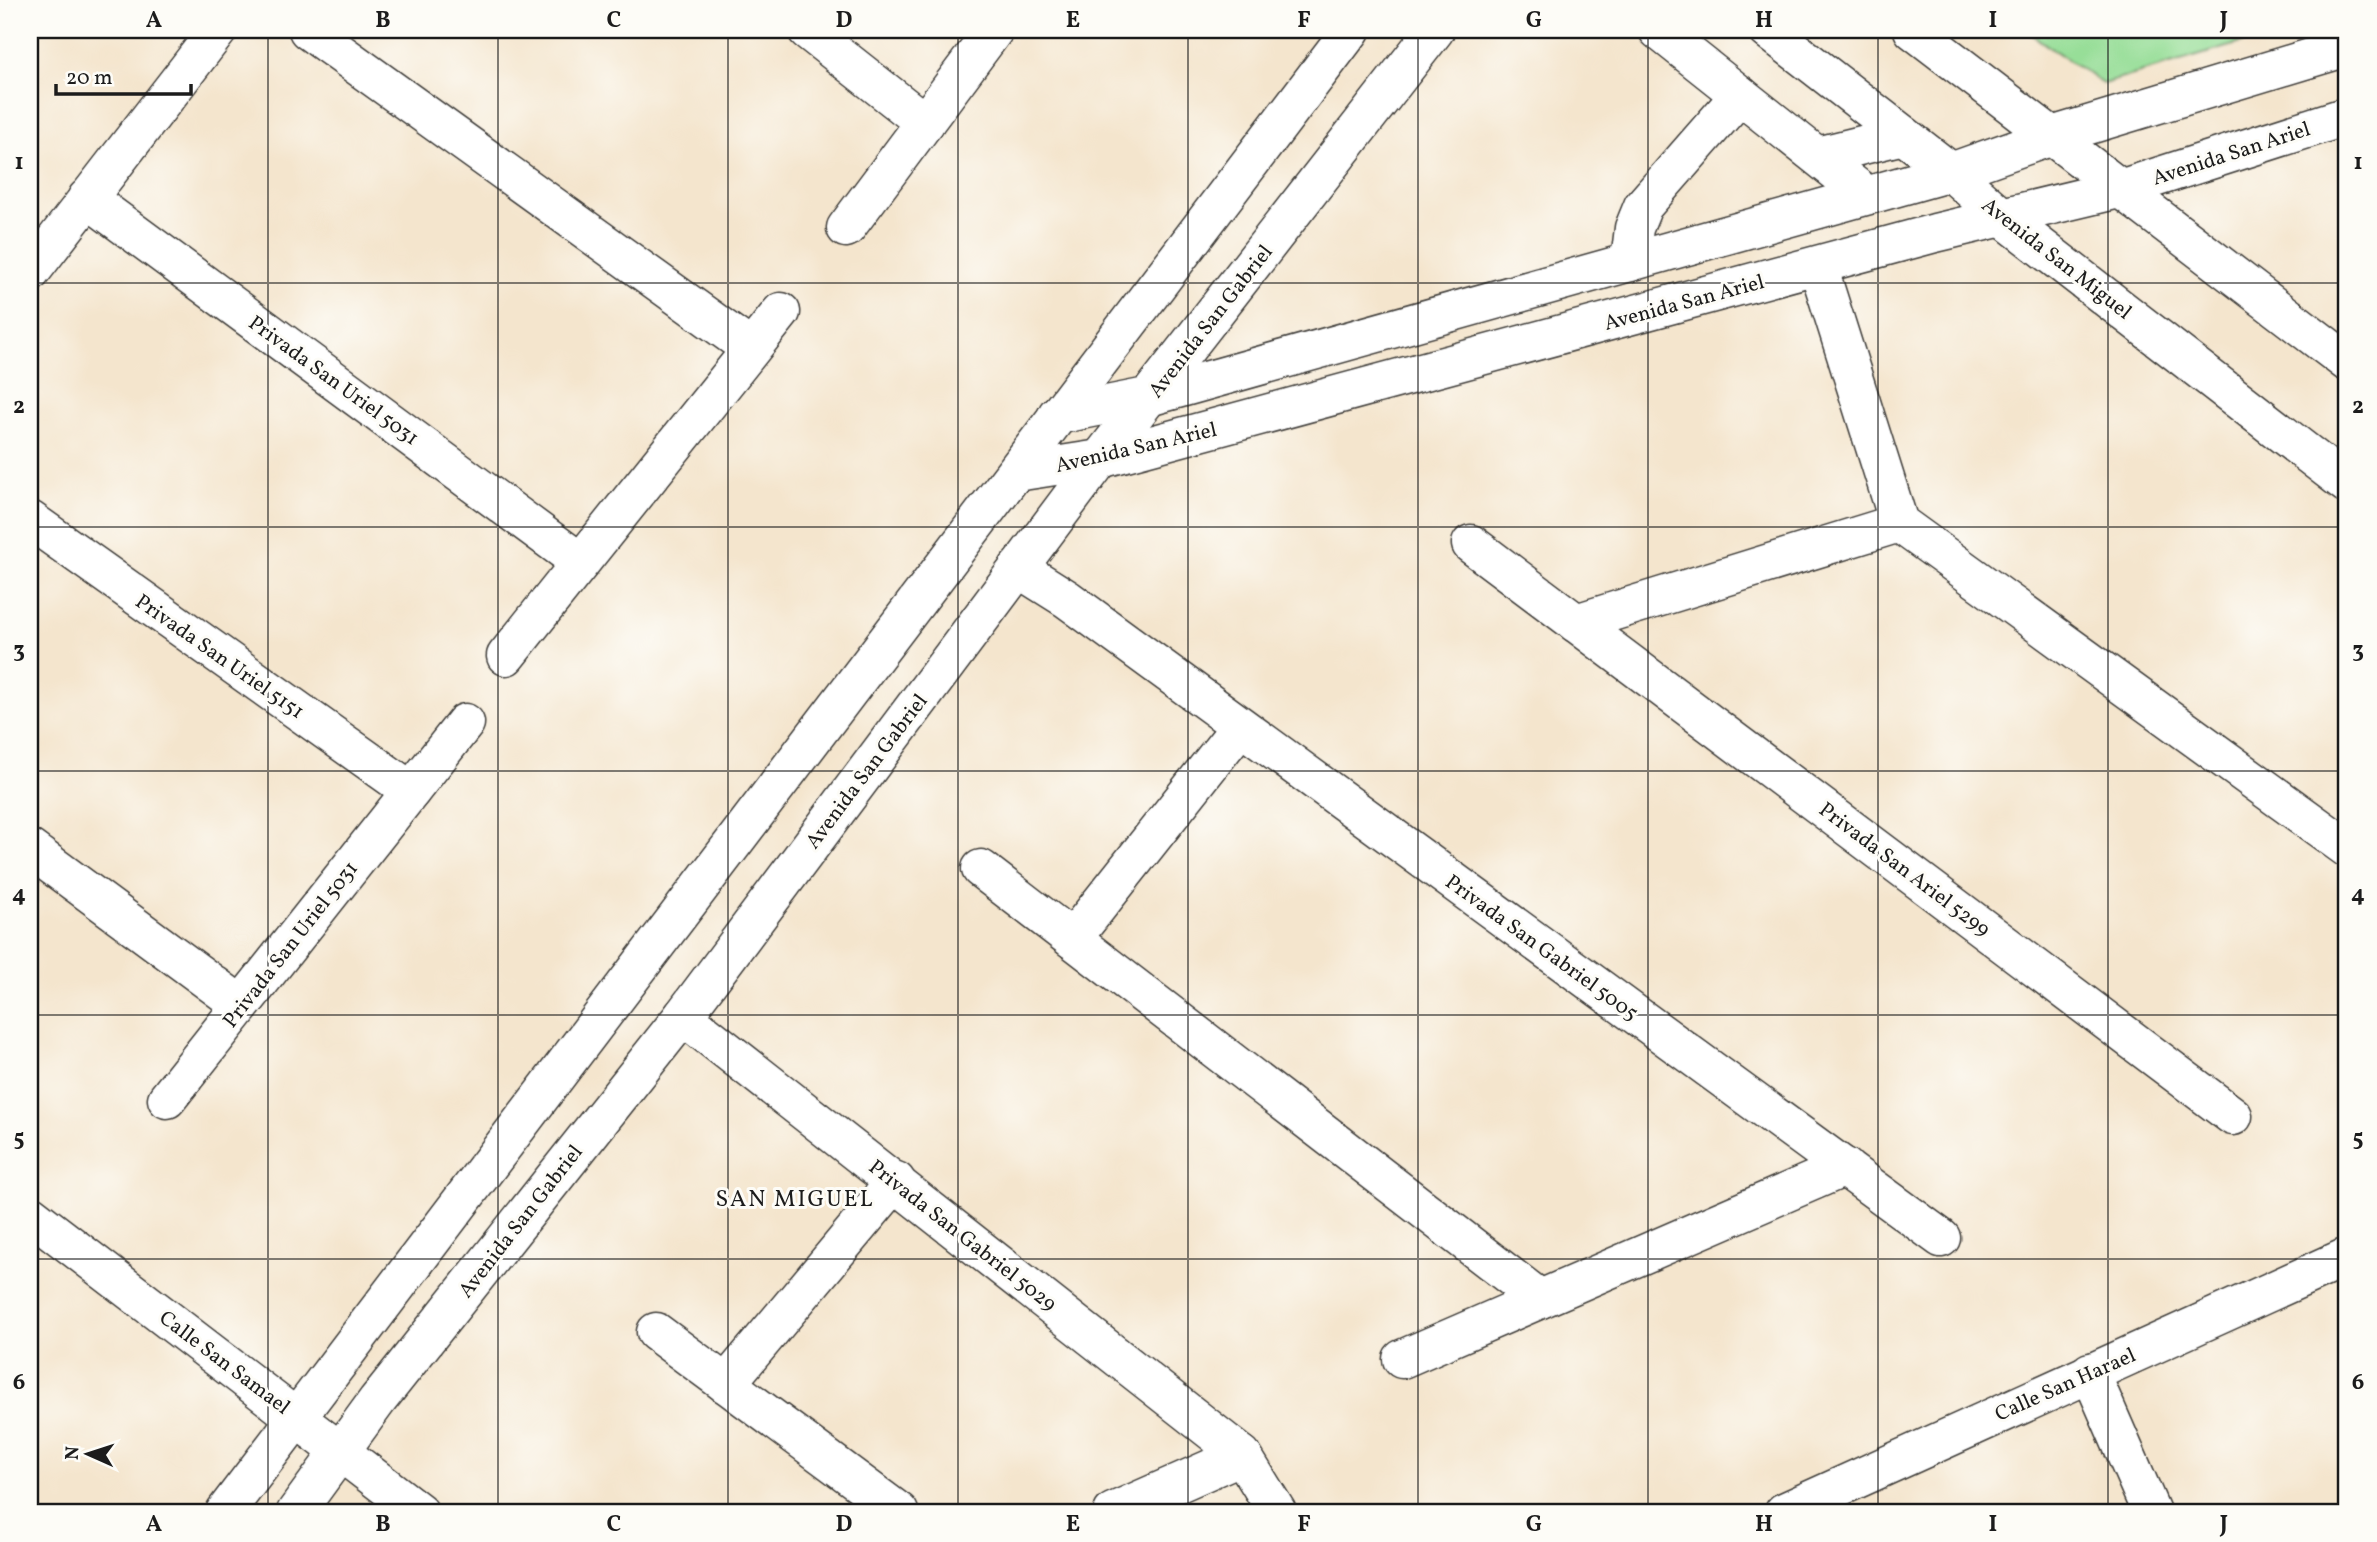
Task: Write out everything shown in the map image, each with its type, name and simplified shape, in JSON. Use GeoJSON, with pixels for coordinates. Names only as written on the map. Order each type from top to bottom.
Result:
{"type":"FeatureCollection","features":[{"type":"Feature","properties":{"kind":"street"},"geometry":{"type":"LineString","coordinates":[[30,273],[218,30]]}},
{"type":"Feature","properties":{"kind":"street"},"geometry":{"type":"LineString","coordinates":[[308,30],[750,348]]}},
{"type":"Feature","properties":{"kind":"street"},"geometry":{"type":"LineString","coordinates":[[807,30],[925,123]]}},
{"type":"Feature","properties":{"kind":"street"},"geometry":{"type":"LineString","coordinates":[[846,228],[994,30]]}},
{"type":"Feature","properties":{"kind":"street"},"geometry":{"type":"LineString","coordinates":[[225,1512],[1351,30]]}},
{"type":"Feature","properties":{"kind":"street","name":"Avenida San Gabriel"},"geometry":{"type":"LineString","coordinates":[[296,1512],[377,1401],[683,1016],[1100,459],[1152,396],[1435,30]]}},
{"type":"Feature","properties":{"kind":"street"},"geometry":{"type":"LineString","coordinates":[[1658,30],[1866,195]]}},
{"type":"Feature","properties":{"kind":"street","name":"Avenida San Miguel"},"geometry":{"type":"LineString","coordinates":[[1768,30],[2347,484]]}},
{"type":"Feature","properties":{"kind":"street"},"geometry":{"type":"LineString","coordinates":[[1913,30],[2123,188],[2347,362]]}},
{"type":"Feature","properties":{"kind":"street"},"geometry":{"type":"LineString","coordinates":[[1057,415],[1152,396],[1951,172],[2052,136],[2347,47]]}},
{"type":"Feature","properties":{"kind":"street"},"geometry":{"type":"LineString","coordinates":[[1630,262],[1634,228],[1643,206],[1740,95]]}},
{"type":"Feature","properties":{"kind":"street","name":"Avenida San Ariel"},"geometry":{"type":"LineString","coordinates":[[1016,472],[1100,459],[2002,216],[2123,188],[2347,116]]}},
{"type":"Feature","properties":{"kind":"street"},"geometry":{"type":"LineString","coordinates":[[1818,156],[1903,135]]}},
{"type":"Feature","properties":{"kind":"street","name":"Privada San Uriel 5031"},"geometry":{"type":"LineString","coordinates":[[87,198],[580,562]]}},
{"type":"Feature","properties":{"kind":"street"},"geometry":{"type":"LineString","coordinates":[[1818,266],[1899,523],[2347,848]]}},
{"type":"Feature","properties":{"kind":"street"},"geometry":{"type":"LineString","coordinates":[[506,656],[781,312]]}},
{"type":"Feature","properties":{"kind":"street","name":"Privada San Uriel 5151"},"geometry":{"type":"LineString","coordinates":[[30,520],[411,791]]}},
{"type":"Feature","properties":{"kind":"street"},"geometry":{"type":"LineString","coordinates":[[1576,623],[1899,523]]}},
{"type":"Feature","properties":{"kind":"street","name":"Privada San Ariel 5299"},"geometry":{"type":"LineString","coordinates":[[1471,544],[2233,1116]]}},
{"type":"Feature","properties":{"kind":"street","name":"Privada San Gabriel 5005"},"geometry":{"type":"LineString","coordinates":[[1018,568],[1067,599],[1941,1238]]}},
{"type":"Feature","properties":{"kind":"street","name":"Privada San Uriel 5031"},"geometry":{"type":"LineString","coordinates":[[167,1099],[465,723]]}},
{"type":"Feature","properties":{"kind":"street"},"geometry":{"type":"LineString","coordinates":[[1072,939],[1239,727]]}},
{"type":"Feature","properties":{"kind":"street"},"geometry":{"type":"LineString","coordinates":[[30,849],[241,1005]]}},
{"type":"Feature","properties":{"kind":"street"},"geometry":{"type":"LineString","coordinates":[[981,869],[1540,1299]]}},
{"type":"Feature","properties":{"kind":"street","name":"Privada San Gabriel 5029"},"geometry":{"type":"LineString","coordinates":[[683,1016],[1242,1455],[1277,1512]]}},
{"type":"Feature","properties":{"kind":"street"},"geometry":{"type":"LineString","coordinates":[[1402,1359],[1845,1167]]}},
{"type":"Feature","properties":{"kind":"street"},"geometry":{"type":"LineString","coordinates":[[726,1384],[896,1181]]}},
{"type":"Feature","properties":{"kind":"street","name":"Calle San Samael"},"geometry":{"type":"LineString","coordinates":[[30,1214],[419,1512]]}},
{"type":"Feature","properties":{"kind":"street","name":"Calle San Harael"},"geometry":{"type":"LineString","coordinates":[[1784,1512],[2347,1257]]}},
{"type":"Feature","properties":{"kind":"street"},"geometry":{"type":"LineString","coordinates":[[656,1332],[899,1512]]}},
{"type":"Feature","properties":{"kind":"street"},"geometry":{"type":"LineString","coordinates":[[2090,1373],[2151,1512]]}},
{"type":"Feature","properties":{"kind":"street"},"geometry":{"type":"LineString","coordinates":[[1113,1512],[1242,1455]]}},
{"type":"Feature","properties":{"kind":"green space"},"geometry":{"type":"Polygon","coordinates":[[[2025,30],[2285,30],[2103,84],[2025,30]]]}},
{"type":"Feature","properties":{"kind":"district","name":"SAN MIGUEL"},"geometry":{"type":"Point","coordinates":[795,1198]}}]}
